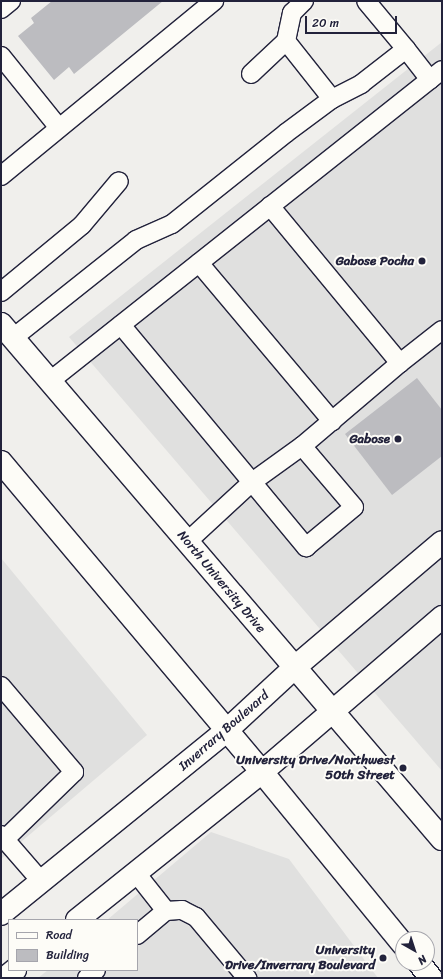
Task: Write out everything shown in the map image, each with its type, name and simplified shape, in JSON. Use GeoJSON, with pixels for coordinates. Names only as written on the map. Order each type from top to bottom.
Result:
{"type":"FeatureCollection","features":[{"type":"Feature","properties":{"kind":"main road","name":"North University Drive"},"geometry":{"type":"LineString","coordinates":[[7,331],[442,839]]}},
{"type":"Feature","properties":{"kind":"main road"},"geometry":{"type":"LineString","coordinates":[[1,462],[262,772],[395,934]]}},
{"type":"Feature","properties":{"kind":"main road","name":"Inverrary Boulevard"},"geometry":{"type":"LineString","coordinates":[[1,914],[226,731],[294,668],[442,542]]}},
{"type":"Feature","properties":{"kind":"main road"},"geometry":{"type":"LineString","coordinates":[[78,919],[262,772],[442,617]]}},
{"type":"Feature","properties":{"kind":"main road"},"geometry":{"type":"LineString","coordinates":[[5,978],[14,971]]}},
{"type":"Feature","properties":{"kind":"lane"},"geometry":{"type":"LineString","coordinates":[[1,9],[11,1]]}},
{"type":"Feature","properties":{"kind":"lane"},"geometry":{"type":"LineString","coordinates":[[1,176],[214,1]]}},
{"type":"Feature","properties":{"kind":"lane"},"geometry":{"type":"LineString","coordinates":[[252,74],[286,41],[292,12],[304,1]]}},
{"type":"Feature","properties":{"kind":"lane"},"geometry":{"type":"LineString","coordinates":[[50,381],[436,75],[406,49],[366,1]]}},
{"type":"Feature","properties":{"kind":"lane"},"geometry":{"type":"LineString","coordinates":[[286,41],[332,99]]}},
{"type":"Feature","properties":{"kind":"lane"},"geometry":{"type":"LineString","coordinates":[[7,331],[136,240],[172,224],[286,133],[332,99],[361,84],[406,49]]}},
{"type":"Feature","properties":{"kind":"lane"},"geometry":{"type":"LineString","coordinates":[[1,56],[60,128]]}},
{"type":"Feature","properties":{"kind":"lane"},"geometry":{"type":"LineString","coordinates":[[1,292],[82,225],[119,181]]}},
{"type":"Feature","properties":{"kind":"lane"},"geometry":{"type":"LineString","coordinates":[[270,206],[400,363]]}},
{"type":"Feature","properties":{"kind":"lane"},"geometry":{"type":"LineString","coordinates":[[199,263],[332,421]]}},
{"type":"Feature","properties":{"kind":"lane"},"geometry":{"type":"LineString","coordinates":[[121,325],[306,547],[354,507],[302,446]]}},
{"type":"Feature","properties":{"kind":"lane"},"geometry":{"type":"LineString","coordinates":[[187,542],[252,482],[302,446],[400,363],[442,330]]}},
{"type":"Feature","properties":{"kind":"lane"},"geometry":{"type":"LineString","coordinates":[[1,686],[74,772],[3,837],[42,881]]}},
{"type":"Feature","properties":{"kind":"lane"},"geometry":{"type":"LineString","coordinates":[[136,873],[166,911]]}},
{"type":"Feature","properties":{"kind":"lane"},"geometry":{"type":"LineString","coordinates":[[138,934],[166,911],[182,910],[196,917],[247,978]]}},
{"type":"Feature","properties":{"kind":"lane"},"geometry":{"type":"LineString","coordinates":[[87,978],[95,971]]}},
{"type":"Feature","properties":{"kind":"shaded area"},"geometry":{"type":"Polygon","coordinates":[[[442,42],[442,771],[69,337],[442,42]]]}},
{"type":"Feature","properties":{"kind":"shaded area"},"geometry":{"type":"Polygon","coordinates":[[[1,558],[147,735],[1,859],[1,558]]]}},
{"type":"Feature","properties":{"kind":"shaded area"},"geometry":{"type":"Polygon","coordinates":[[[211,832],[289,859],[378,978],[38,978],[47,971],[138,971],[138,919],[108,919],[211,832]]]}},
{"type":"Feature","properties":{"kind":"building"},"geometry":{"type":"Polygon","coordinates":[[[52,1],[163,1],[74,74],[69,67],[54,80],[18,36],[34,23],[31,18],[52,1]]]}},
{"type":"Feature","properties":{"kind":"building"},"geometry":{"type":"Polygon","coordinates":[[[417,378],[442,410],[442,456],[392,495],[345,434],[417,378]]]}},
{"type":"Feature","properties":{"kind":"place","name":"Gabose Pocha"},"geometry":{"type":"Point","coordinates":[422,261]}},
{"type":"Feature","properties":{"kind":"place","name":"Gabose"},"geometry":{"type":"Point","coordinates":[398,439]}},
{"type":"Feature","properties":{"kind":"place","name":"University Drive/Northwest 50th Street"},"geometry":{"type":"Point","coordinates":[403,768]}},
{"type":"Feature","properties":{"kind":"place","name":"University Drive/Inverrary Boulevard"},"geometry":{"type":"Point","coordinates":[383,958]}}]}
